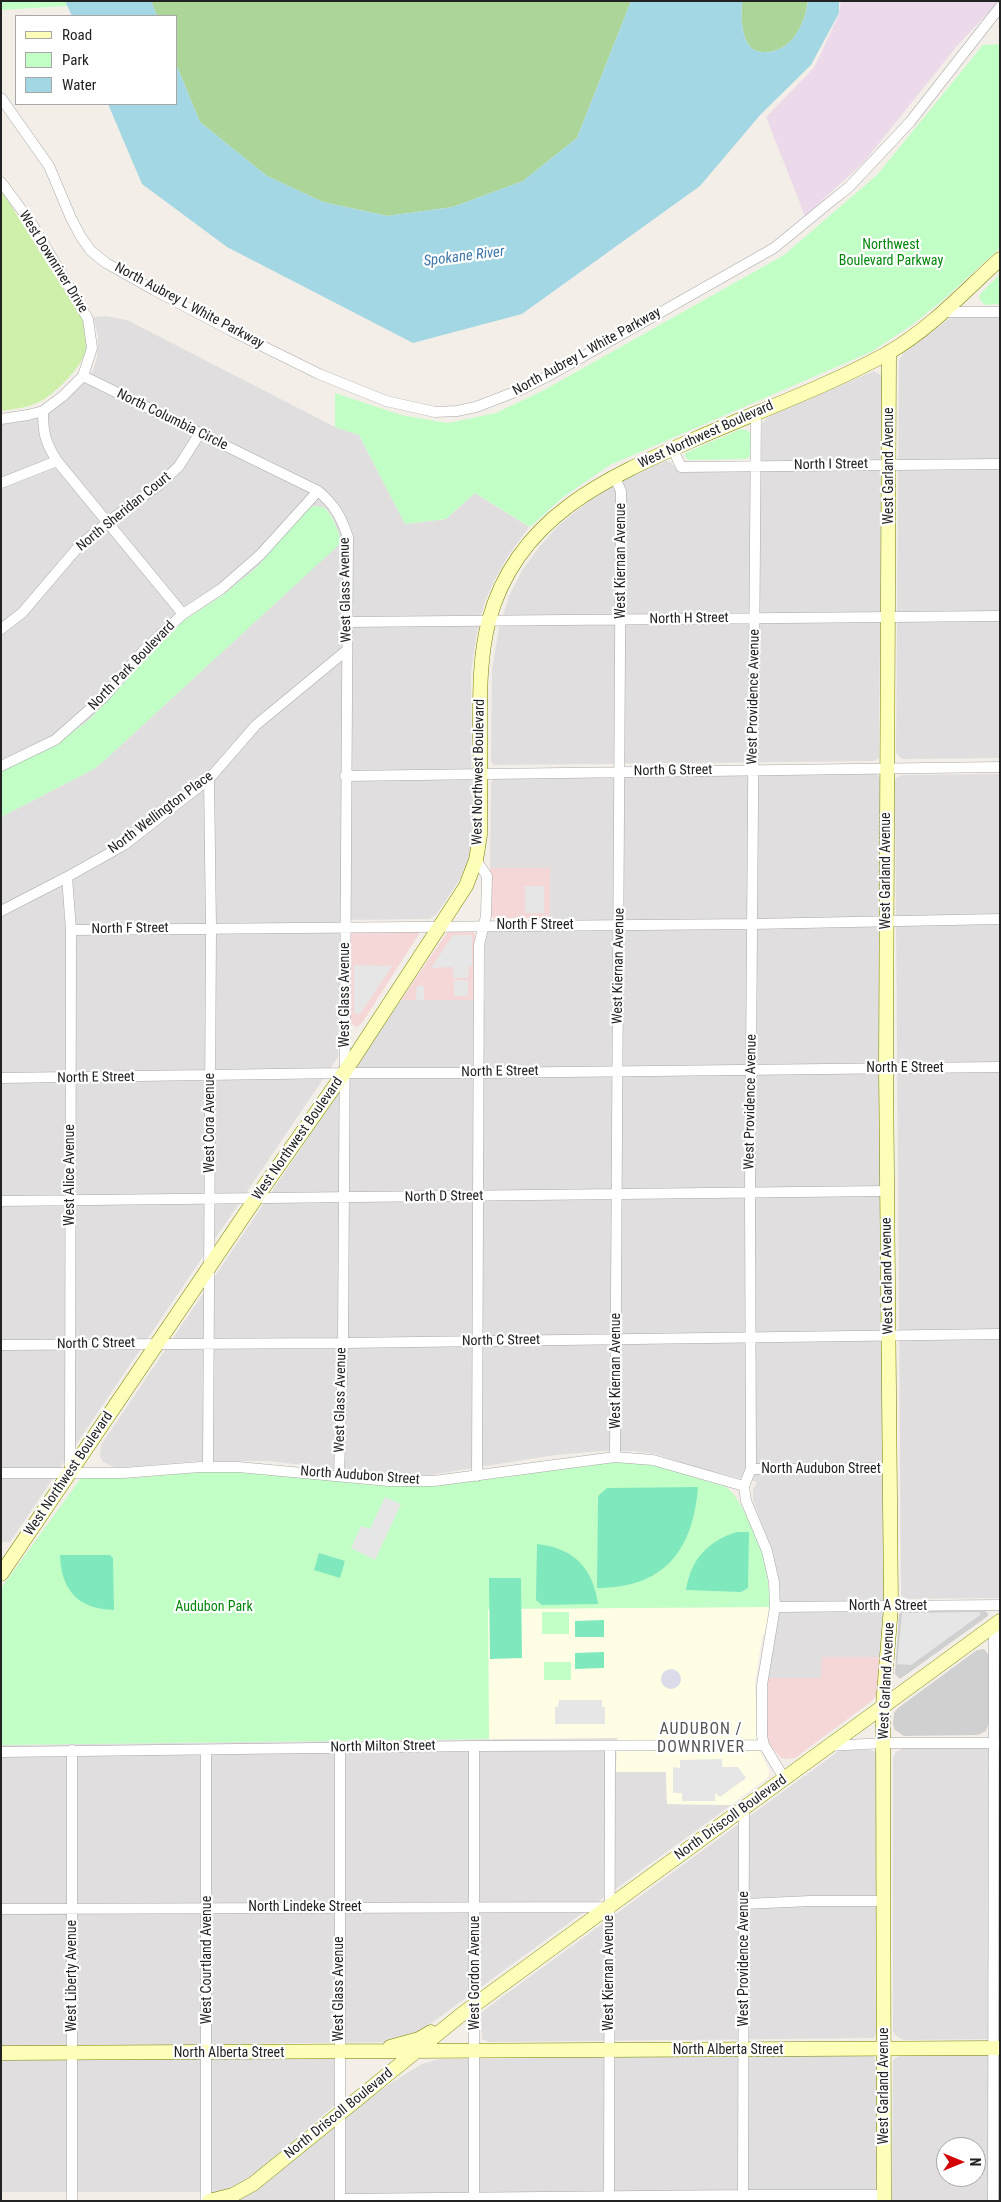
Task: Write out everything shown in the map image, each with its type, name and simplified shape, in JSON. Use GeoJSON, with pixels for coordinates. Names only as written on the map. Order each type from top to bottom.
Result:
{"type":"FeatureCollection","features":[{"type":"Feature","properties":{"kind":"main road","name":"West Northwest Boulevard"},"geometry":{"type":"LineString","coordinates":[[1,1574],[256,1198],[344,1073],[466,886],[476,860],[480,835],[481,665],[489,621],[504,583],[522,553],[537,535],[569,504],[614,476],[859,368],[889,352],[911,338],[943,312],[1000,259]]}},
{"type":"Feature","properties":{"kind":"main road","name":"West Garland Avenue"},"geometry":{"type":"LineString","coordinates":[[884,2198],[883,1706],[891,1607],[886,1068],[889,352]]}},
{"type":"Feature","properties":{"kind":"main road","name":"North Driscoll Boulevard"},"geometry":{"type":"LineString","coordinates":[[208,2201],[227,2197],[253,2184],[475,2004],[997,1623]]}},
{"type":"Feature","properties":{"kind":"main road","name":"North Driscoll Boulevard"},"geometry":{"type":"LineString","coordinates":[[358,2052],[400,2045],[419,2039],[462,2014]]}},
{"type":"Feature","properties":{"kind":"main road","name":"North Alberta Street"},"geometry":{"type":"LineString","coordinates":[[1,2053],[609,2052],[997,2048]]}},
{"type":"Feature","properties":{"kind":"main road","name":"North Alberta Street"},"geometry":{"type":"LineString","coordinates":[[376,2084],[418,2063],[456,2052]]}},
{"type":"Feature","properties":{"kind":"street","name":"North Aubrey L White Parkway"},"geometry":{"type":"LineString","coordinates":[[1,98],[49,166],[80,237],[91,251],[106,263],[197,313],[319,374],[386,400],[435,412],[457,411],[476,407],[520,390],[552,374],[774,248],[849,187],[910,122],[1000,7]]}},
{"type":"Feature","properties":{"kind":"street","name":"West Downriver Drive"},"geometry":{"type":"LineString","coordinates":[[1,182],[32,224],[88,319],[92,348],[83,376]]}},
{"type":"Feature","properties":{"kind":"street"},"geometry":{"type":"LineString","coordinates":[[943,312],[1000,312]]}},
{"type":"Feature","properties":{"kind":"street"},"geometry":{"type":"LineString","coordinates":[[1,419],[43,411],[63,396],[83,376]]}},
{"type":"Feature","properties":{"kind":"street","name":"North Columbia Circle"},"geometry":{"type":"LineString","coordinates":[[83,376],[318,491],[331,502],[340,515]]}},
{"type":"Feature","properties":{"kind":"street"},"geometry":{"type":"LineString","coordinates":[[43,411],[43,428],[46,444],[57,461],[109,521],[183,614]]}},
{"type":"Feature","properties":{"kind":"street","name":"West Providence Avenue"},"geometry":{"type":"LineString","coordinates":[[744,1486],[750,1469],[750,1193],[756,413]]}},
{"type":"Feature","properties":{"kind":"street","name":"North Sheridan Court"},"geometry":{"type":"LineString","coordinates":[[1,629],[22,613],[80,545],[166,479],[179,466],[200,433]]}},
{"type":"Feature","properties":{"kind":"street","name":"North I Street"},"geometry":{"type":"LineString","coordinates":[[673,449],[681,467],[1000,464]]}},
{"type":"Feature","properties":{"kind":"street"},"geometry":{"type":"LineString","coordinates":[[1,483],[57,461]]}},
{"type":"Feature","properties":{"kind":"street","name":"West Kiernan Avenue"},"geometry":{"type":"LineString","coordinates":[[614,476],[621,491],[615,1457]]}},
{"type":"Feature","properties":{"kind":"street","name":"North Park Boulevard"},"geometry":{"type":"LineString","coordinates":[[2,765],[55,740],[105,696],[144,650],[183,614],[221,590],[260,555],[318,491]]}},
{"type":"Feature","properties":{"kind":"street","name":"West Glass Avenue"},"geometry":{"type":"LineString","coordinates":[[340,515],[348,537],[340,1476]]}},
{"type":"Feature","properties":{"kind":"street","name":"North H Street"},"geometry":{"type":"LineString","coordinates":[[347,622],[620,621],[1000,616]]}},
{"type":"Feature","properties":{"kind":"street","name":"North Wellington Place"},"geometry":{"type":"LineString","coordinates":[[1,911],[124,845],[209,779],[256,725],[347,650]]}},
{"type":"Feature","properties":{"kind":"street","name":"North G Street"},"geometry":{"type":"LineString","coordinates":[[345,776],[1000,767]]}},
{"type":"Feature","properties":{"kind":"street","name":"West Cora Avenue"},"geometry":{"type":"LineString","coordinates":[[208,1467],[211,927],[209,779]]}},
{"type":"Feature","properties":{"kind":"street"},"geometry":{"type":"LineString","coordinates":[[476,860],[487,876],[486,916],[482,926],[479,946],[477,1476]]}},
{"type":"Feature","properties":{"kind":"street","name":"West Alice Avenue"},"geometry":{"type":"LineString","coordinates":[[67,877],[70,930],[70,1473]]}},
{"type":"Feature","properties":{"kind":"street","name":"North F Street"},"geometry":{"type":"LineString","coordinates":[[70,930],[211,927],[753,924],[1000,919]]}},
{"type":"Feature","properties":{"kind":"street","name":"North E Street"},"geometry":{"type":"LineString","coordinates":[[1,1078],[1000,1067]]}},
{"type":"Feature","properties":{"kind":"street","name":"North D Street"},"geometry":{"type":"LineString","coordinates":[[1,1201],[887,1191]]}},
{"type":"Feature","properties":{"kind":"street","name":"North C Street"},"geometry":{"type":"LineString","coordinates":[[1,1345],[342,1343],[1000,1334]]}},
{"type":"Feature","properties":{"kind":"street","name":"North Audubon Street"},"geometry":{"type":"LineString","coordinates":[[1,1473],[135,1472],[208,1467],[269,1468],[389,1481],[434,1481],[615,1457],[653,1460],[744,1486]]}},
{"type":"Feature","properties":{"kind":"street","name":"North Audubon Street"},"geometry":{"type":"LineString","coordinates":[[750,1469],[891,1468]]}},
{"type":"Feature","properties":{"kind":"street"},"geometry":{"type":"LineString","coordinates":[[744,1486],[746,1501],[772,1566],[775,1608],[762,1686],[762,1736],[764,1745],[784,1778]]}},
{"type":"Feature","properties":{"kind":"street","name":"North A Street"},"geometry":{"type":"LineString","coordinates":[[775,1608],[1000,1605]]}},
{"type":"Feature","properties":{"kind":"street"},"geometry":{"type":"LineString","coordinates":[[993,2201],[997,2048],[997,1623]]}},
{"type":"Feature","properties":{"kind":"street"},"geometry":{"type":"LineString","coordinates":[[828,1746],[997,1743]]}},
{"type":"Feature","properties":{"kind":"street","name":"North Milton Street"},"geometry":{"type":"LineString","coordinates":[[1,1752],[474,1746],[764,1745]]}},
{"type":"Feature","properties":{"kind":"street","name":"West Gordon Avenue"},"geometry":{"type":"LineString","coordinates":[[474,1746],[474,2199]]}},
{"type":"Feature","properties":{"kind":"street","name":"West Kiernan Avenue"},"geometry":{"type":"LineString","coordinates":[[609,2199],[610,1746]]}},
{"type":"Feature","properties":{"kind":"street","name":"West Glass Avenue"},"geometry":{"type":"LineString","coordinates":[[340,1748],[340,2200]]}},
{"type":"Feature","properties":{"kind":"street","name":"West Liberty Avenue"},"geometry":{"type":"LineString","coordinates":[[72,1750],[72,2201]]}},
{"type":"Feature","properties":{"kind":"street","name":"West Courtland Avenue"},"geometry":{"type":"LineString","coordinates":[[206,1750],[208,2201]]}},
{"type":"Feature","properties":{"kind":"street","name":"West Providence Avenue"},"geometry":{"type":"LineString","coordinates":[[743,2198],[744,1807]]}},
{"type":"Feature","properties":{"kind":"street"},"geometry":{"type":"LineString","coordinates":[[744,1904],[811,1901],[884,1901]]}},
{"type":"Feature","properties":{"kind":"street","name":"North Lindeke Street"},"geometry":{"type":"LineString","coordinates":[[1,1909],[609,1907]]}},
{"type":"Feature","properties":{"kind":"street"},"geometry":{"type":"LineString","coordinates":[[340,2200],[884,2198]]}},
{"type":"Feature","properties":{"kind":"shaded area"},"geometry":{"type":"Polygon","coordinates":[[[841,1],[999,1],[957,46],[864,162],[805,216],[766,117],[814,68],[839,14],[841,1]]]}},
{"type":"Feature","properties":{"kind":"shaded area"},"geometry":{"type":"Polygon","coordinates":[[[106,316],[127,320],[335,427],[359,435],[405,524],[446,519],[475,493],[529,527],[508,556],[494,581],[484,604],[476,638],[471,673],[472,840],[468,861],[460,879],[436,915],[429,919],[341,920],[338,1057],[10,1542],[1,1542],[1,817],[94,769],[341,542],[333,519],[325,508],[314,506],[308,509],[257,567],[223,595],[183,621],[90,719],[57,744],[1,772],[1,424],[28,420],[59,405],[93,371],[97,357],[98,336],[93,317],[106,316]]]}},
{"type":"Feature","properties":{"kind":"shaded area"},"geometry":{"type":"Polygon","coordinates":[[[956,316],[1000,316],[1000,758],[902,759],[896,753],[899,360],[904,353],[950,318],[956,316]]]}},
{"type":"Feature","properties":{"kind":"shaded area"},"geometry":{"type":"Polygon","coordinates":[[[874,371],[881,375],[882,379],[879,758],[874,761],[494,765],[491,761],[492,669],[499,628],[509,596],[523,569],[560,524],[599,493],[631,475],[665,461],[671,462],[676,469],[761,471],[762,424],[767,417],[874,371]]]}},
{"type":"Feature","properties":{"kind":"shaded area"},"geometry":{"type":"Polygon","coordinates":[[[876,773],[880,778],[885,1594],[881,1657],[822,1657],[822,1678],[768,1678],[780,1603],[778,1577],[773,1552],[753,1501],[753,1490],[757,1482],[694,1467],[656,1454],[632,1451],[602,1451],[555,1455],[430,1475],[369,1473],[269,1461],[198,1461],[116,1468],[103,1462],[100,1456],[101,1445],[401,1000],[485,1000],[485,936],[487,930],[550,927],[550,868],[490,868],[491,783],[494,779],[876,773]]]}},
{"type":"Feature","properties":{"kind":"shaded area"},"geometry":{"type":"Polygon","coordinates":[[[1000,774],[1000,1598],[907,1599],[901,1594],[895,782],[896,778],[903,775],[1000,774]]]}},
{"type":"Feature","properties":{"kind":"shaded area"},"geometry":{"type":"Polygon","coordinates":[[[490,868],[550,868],[550,918],[493,918],[490,914],[490,868]]]}},
{"type":"Feature","properties":{"kind":"shaded area"},"geometry":{"type":"Polygon","coordinates":[[[525,886],[544,886],[544,913],[525,913],[525,886]]]}},
{"type":"Feature","properties":{"kind":"shaded area"},"geometry":{"type":"Polygon","coordinates":[[[473,930],[475,935],[474,1000],[401,1000],[448,931],[473,930]]]}},
{"type":"Feature","properties":{"kind":"shaded area"},"geometry":{"type":"Polygon","coordinates":[[[352,931],[418,931],[419,934],[362,1023],[357,1027],[349,1022],[350,935],[352,931]]]}},
{"type":"Feature","properties":{"kind":"shaded area"},"geometry":{"type":"Polygon","coordinates":[[[453,935],[472,935],[472,966],[469,966],[468,978],[453,978],[453,967],[431,968],[453,935]]]}},
{"type":"Feature","properties":{"kind":"shaded area"},"geometry":{"type":"Polygon","coordinates":[[[354,965],[392,966],[360,1014],[354,1014],[354,965]]]}},
{"type":"Feature","properties":{"kind":"shaded area"},"geometry":{"type":"Polygon","coordinates":[[[454,980],[468,980],[468,996],[454,996],[454,980]]]}},
{"type":"Feature","properties":{"kind":"shaded area"},"geometry":{"type":"Polygon","coordinates":[[[417,986],[424,986],[424,1000],[416,1000],[417,986]]]}},
{"type":"Feature","properties":{"kind":"shaded area"},"geometry":{"type":"Polygon","coordinates":[[[385,1497],[401,1504],[375,1560],[351,1548],[361,1526],[370,1529],[385,1497]]]}},
{"type":"Feature","properties":{"kind":"shaded area"},"geometry":{"type":"Polygon","coordinates":[[[770,1607],[766,1631],[762,1636],[755,1683],[757,1740],[769,1770],[769,1775],[731,1805],[667,1804],[666,1772],[616,1772],[617,1738],[489,1739],[488,1609],[770,1607]]]}},
{"type":"Feature","properties":{"kind":"shaded area"},"geometry":{"type":"Polygon","coordinates":[[[903,1611],[985,1611],[988,1613],[988,1616],[900,1679],[895,1674],[899,1614],[903,1611]]]}},
{"type":"Feature","properties":{"kind":"shaded area"},"geometry":{"type":"Polygon","coordinates":[[[980,1612],[980,1615],[911,1665],[897,1664],[902,1613],[980,1612]]]}},
{"type":"Feature","properties":{"kind":"shaded area"},"geometry":{"type":"Polygon","coordinates":[[[984,1649],[989,1655],[989,1722],[986,1731],[978,1735],[904,1736],[895,1730],[893,1725],[894,1713],[898,1708],[977,1650],[984,1649]]]}},
{"type":"Feature","properties":{"kind":"shaded area"},"geometry":{"type":"Polygon","coordinates":[[[822,1657],[881,1657],[877,1694],[873,1700],[795,1758],[781,1758],[770,1745],[767,1737],[768,1678],[821,1678],[822,1657]]]}},
{"type":"Feature","properties":{"kind":"shaded area"},"geometry":{"type":"Polygon","coordinates":[[[667,1669],[675,1669],[681,1675],[681,1683],[675,1689],[667,1689],[661,1683],[661,1675],[667,1669]]]}},
{"type":"Feature","properties":{"kind":"shaded area"},"geometry":{"type":"Polygon","coordinates":[[[559,1700],[602,1700],[602,1707],[605,1707],[605,1724],[555,1724],[555,1707],[558,1707],[559,1700]]]}},
{"type":"Feature","properties":{"kind":"shaded area"},"geometry":{"type":"Polygon","coordinates":[[[617,1738],[616,1772],[666,1772],[667,1804],[731,1805],[415,2035],[387,2042],[1,2047],[1,1745],[617,1738]]]}},
{"type":"Feature","properties":{"kind":"shaded area"},"geometry":{"type":"Polygon","coordinates":[[[904,1748],[1000,1748],[1000,2039],[903,2040],[895,2035],[893,2031],[893,1757],[896,1752],[904,1748]]]}},
{"type":"Feature","properties":{"kind":"shaded area"},"geometry":{"type":"Polygon","coordinates":[[[840,1750],[871,1750],[877,1753],[877,2032],[874,2038],[489,2042],[482,2039],[481,2014],[483,2011],[840,1750]]]}},
{"type":"Feature","properties":{"kind":"shaded area"},"geometry":{"type":"Polygon","coordinates":[[[722,1759],[722,1767],[738,1767],[746,1778],[720,1797],[715,1793],[715,1801],[682,1801],[682,1793],[673,1793],[673,1767],[680,1768],[680,1760],[722,1759]]]}},
{"type":"Feature","properties":{"kind":"shaded area"},"geometry":{"type":"Polygon","coordinates":[[[902,2055],[1000,2055],[1000,2201],[892,2201],[893,2062],[895,2058],[902,2055]]]}},
{"type":"Feature","properties":{"kind":"shaded area"},"geometry":{"type":"Polygon","coordinates":[[[873,2056],[877,2062],[876,2201],[228,2201],[322,2130],[393,2082],[422,2064],[440,2059],[873,2056]]]}},
{"type":"Feature","properties":{"kind":"shaded area"},"geometry":{"type":"Polygon","coordinates":[[[334,2057],[335,2105],[255,2174],[236,2186],[221,2192],[1,2192],[1,2059],[334,2057]]]}},
{"type":"Feature","properties":{"kind":"green space"},"geometry":{"type":"Polygon","coordinates":[[[1,1],[65,1],[67,6],[1,10],[1,1]]]}},
{"type":"Feature","properties":{"kind":"green space"},"geometry":{"type":"Polygon","coordinates":[[[151,1],[631,1],[577,138],[523,181],[453,207],[387,216],[323,202],[267,176],[200,122],[178,69],[178,15],[157,15],[151,1]]]}},
{"type":"Feature","properties":{"kind":"green space"},"geometry":{"type":"Polygon","coordinates":[[[742,1],[808,1],[800,28],[789,43],[774,51],[764,52],[753,49],[748,44],[742,23],[742,1]]]}},
{"type":"Feature","properties":{"kind":"green space","name":"Northwest Boulevard Parkway"},"geometry":{"type":"Polygon","coordinates":[[[1000,44],[1000,248],[943,300],[912,325],[871,352],[610,465],[562,498],[530,527],[475,493],[446,519],[405,524],[359,435],[335,427],[335,393],[401,415],[448,423],[496,413],[546,389],[784,255],[877,175],[983,45],[1000,44]]]}},
{"type":"Feature","properties":{"kind":"green space"},"geometry":{"type":"Polygon","coordinates":[[[1,190],[81,316],[87,341],[84,357],[80,364],[52,393],[30,406],[1,411],[1,190]]]}},
{"type":"Feature","properties":{"kind":"green space"},"geometry":{"type":"Polygon","coordinates":[[[1000,274],[1000,304],[985,305],[980,300],[979,295],[1000,274]]]}},
{"type":"Feature","properties":{"kind":"green space"},"geometry":{"type":"Polygon","coordinates":[[[741,429],[747,430],[752,435],[750,456],[747,459],[689,460],[685,457],[685,453],[741,429]]]}},
{"type":"Feature","properties":{"kind":"green space"},"geometry":{"type":"Polygon","coordinates":[[[314,506],[325,508],[333,519],[342,542],[94,769],[1,817],[1,772],[57,744],[90,719],[167,636],[183,621],[223,595],[257,567],[308,509],[314,506]]]}},
{"type":"Feature","properties":{"kind":"green space","name":"Audubon Park"},"geometry":{"type":"Polygon","coordinates":[[[607,1462],[652,1464],[726,1487],[738,1500],[756,1537],[766,1571],[770,1607],[488,1609],[489,1739],[1,1745],[1,1588],[81,1478],[133,1478],[207,1471],[260,1471],[380,1484],[607,1462]]]}},
{"type":"Feature","properties":{"kind":"green space"},"geometry":{"type":"Polygon","coordinates":[[[698,1487],[690,1530],[682,1547],[671,1562],[657,1573],[640,1581],[620,1586],[597,1588],[598,1496],[607,1488],[698,1487]]]}},
{"type":"Feature","properties":{"kind":"green space"},"geometry":{"type":"Polygon","coordinates":[[[737,1532],[749,1532],[748,1588],[741,1592],[686,1590],[688,1579],[702,1553],[717,1541],[737,1532]]]}},
{"type":"Feature","properties":{"kind":"green space"},"geometry":{"type":"Polygon","coordinates":[[[537,1544],[561,1550],[580,1562],[592,1580],[598,1604],[542,1605],[536,1600],[537,1544]]]}},
{"type":"Feature","properties":{"kind":"green space"},"geometry":{"type":"Polygon","coordinates":[[[319,1553],[345,1561],[340,1578],[314,1570],[319,1553]]]}},
{"type":"Feature","properties":{"kind":"green space"},"geometry":{"type":"Polygon","coordinates":[[[60,1555],[110,1555],[113,1558],[114,1610],[91,1606],[74,1595],[68,1588],[64,1578],[60,1555]]]}},
{"type":"Feature","properties":{"kind":"green space"},"geometry":{"type":"Polygon","coordinates":[[[489,1578],[521,1578],[522,1658],[490,1659],[489,1578]]]}},
{"type":"Feature","properties":{"kind":"green space"},"geometry":{"type":"Polygon","coordinates":[[[542,1612],[569,1612],[569,1634],[542,1634],[542,1612]]]}},
{"type":"Feature","properties":{"kind":"green space"},"geometry":{"type":"Polygon","coordinates":[[[604,1620],[604,1637],[575,1637],[575,1621],[604,1620]]]}},
{"type":"Feature","properties":{"kind":"green space"},"geometry":{"type":"Polygon","coordinates":[[[604,1652],[604,1668],[575,1669],[575,1653],[604,1652]]]}},
{"type":"Feature","properties":{"kind":"green space"},"geometry":{"type":"Polygon","coordinates":[[[544,1662],[571,1662],[571,1680],[544,1680],[544,1662]]]}},
{"type":"Feature","properties":{"kind":"water"},"geometry":{"type":"Polygon","coordinates":[[[65,1],[151,1],[157,15],[72,15],[65,1]]]}},
{"type":"Feature","properties":{"kind":"water","name":"Spokane River"},"geometry":{"type":"Polygon","coordinates":[[[631,1],[742,1],[744,34],[751,48],[761,52],[774,51],[789,43],[800,28],[808,1],[839,1],[839,13],[811,65],[761,114],[700,186],[522,314],[413,343],[227,247],[142,184],[108,105],[178,105],[178,69],[200,122],[267,176],[323,202],[387,216],[453,207],[523,181],[577,138],[631,1]]]}},
{"type":"Feature","properties":{"kind":"district","name":"AUDUBON / DOWNRIVER"},"geometry":{"type":"Point","coordinates":[701,1739]}}]}
